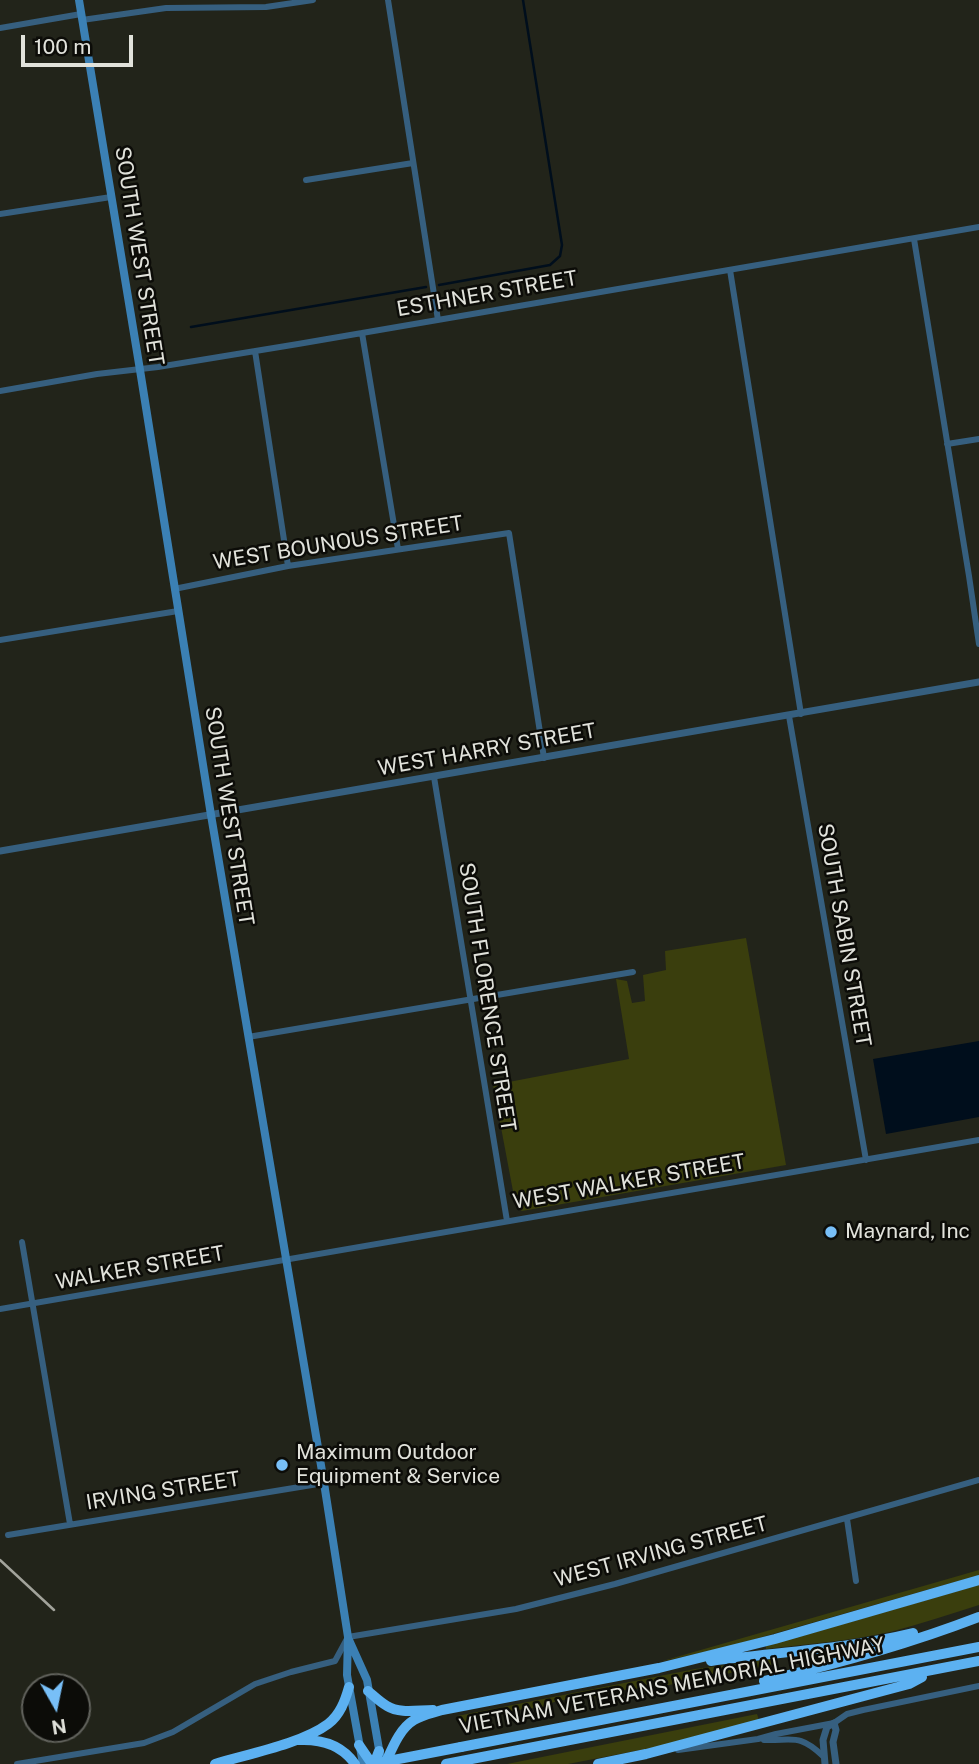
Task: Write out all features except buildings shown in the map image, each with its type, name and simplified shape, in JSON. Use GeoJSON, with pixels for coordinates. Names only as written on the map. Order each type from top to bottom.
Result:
{"type":"FeatureCollection","features":[{"type":"Feature","properties":{"kind":"highway"},"geometry":{"type":"LineString","coordinates":[[383,1764],[402,1732],[415,1719],[442,1710],[659,1668],[775,1639],[979,1580]]}},
{"type":"Feature","properties":{"kind":"highway"},"geometry":{"type":"LineString","coordinates":[[573,1725],[833,1665],[979,1616]]}},
{"type":"Feature","properties":{"kind":"highway"},"geometry":{"type":"LineString","coordinates":[[659,1668],[873,1641],[963,1621]]}},
{"type":"Feature","properties":{"kind":"highway","name":"VIETNAM VETERANS MEMORIAL HIGHWAY"},"geometry":{"type":"LineString","coordinates":[[366,1764],[979,1647]]}},
{"type":"Feature","properties":{"kind":"highway","name":"VIETNAM VETERANS MEMORIAL HIGHWAY"},"geometry":{"type":"LineString","coordinates":[[446,1764],[979,1661]]}},
{"type":"Feature","properties":{"kind":"highway"},"geometry":{"type":"LineString","coordinates":[[598,1764],[620,1761],[909,1684],[937,1670]]}},
{"type":"Feature","properties":{"kind":"highway"},"geometry":{"type":"LineString","coordinates":[[294,1741],[328,1723],[341,1709],[349,1687]]}},
{"type":"Feature","properties":{"kind":"highway"},"geometry":{"type":"LineString","coordinates":[[368,1691],[396,1710],[442,1710]]}},
{"type":"Feature","properties":{"kind":"highway"},"geometry":{"type":"LineString","coordinates":[[215,1764],[294,1741],[312,1739],[344,1751],[366,1764]]}},
{"type":"Feature","properties":{"kind":"highway"},"geometry":{"type":"LineString","coordinates":[[359,1745],[366,1764]]}},
{"type":"Feature","properties":{"kind":"highway"},"geometry":{"type":"LineString","coordinates":[[366,1764],[379,1751]]}},
{"type":"Feature","properties":{"kind":"highway"},"geometry":{"type":"LineString","coordinates":[[391,1751],[392,1764]]}},
{"type":"Feature","properties":{"kind":"main road","name":"SOUTH WEST STREET"},"geometry":{"type":"LineString","coordinates":[[79,0],[211,815],[324,1483],[348,1637],[346,1675],[359,1745]]}},
{"type":"Feature","properties":{"kind":"main road","name":"SOUTH WEST STREET"},"geometry":{"type":"LineString","coordinates":[[348,1637],[367,1680],[383,1764]]}},
{"type":"Feature","properties":{"kind":"street"},"geometry":{"type":"LineString","coordinates":[[0,28],[166,8],[266,6],[313,0]]}},
{"type":"Feature","properties":{"kind":"street"},"geometry":{"type":"LineString","coordinates":[[388,0],[438,320]]}},
{"type":"Feature","properties":{"kind":"street"},"geometry":{"type":"LineString","coordinates":[[306,180],[413,163]]}},
{"type":"Feature","properties":{"kind":"street"},"geometry":{"type":"LineString","coordinates":[[0,214],[111,197]]}},
{"type":"Feature","properties":{"kind":"street","name":"ESTHNER STREET"},"geometry":{"type":"LineString","coordinates":[[0,391],[255,351],[979,227]]}},
{"type":"Feature","properties":{"kind":"street"},"geometry":{"type":"LineString","coordinates":[[914,239],[979,644]]}},
{"type":"Feature","properties":{"kind":"street"},"geometry":{"type":"LineString","coordinates":[[730,270],[801,714]]}},
{"type":"Feature","properties":{"kind":"street"},"geometry":{"type":"LineString","coordinates":[[362,333],[398,549]]}},
{"type":"Feature","properties":{"kind":"street"},"geometry":{"type":"LineString","coordinates":[[255,351],[288,566]]}},
{"type":"Feature","properties":{"kind":"street"},"geometry":{"type":"LineString","coordinates":[[947,444],[979,439]]}},
{"type":"Feature","properties":{"kind":"street","name":"WEST BOUNOUS STREET"},"geometry":{"type":"LineString","coordinates":[[174,589],[288,566],[509,533],[544,758]]}},
{"type":"Feature","properties":{"kind":"street"},"geometry":{"type":"LineString","coordinates":[[0,640],[178,611]]}},
{"type":"Feature","properties":{"kind":"street","name":"WEST HARRY STREET"},"geometry":{"type":"LineString","coordinates":[[0,851],[979,682]]}},
{"type":"Feature","properties":{"kind":"street","name":"SOUTH SABIN STREET"},"geometry":{"type":"LineString","coordinates":[[789,716],[866,1160]]}},
{"type":"Feature","properties":{"kind":"street","name":"SOUTH FLORENCE STREET"},"geometry":{"type":"LineString","coordinates":[[434,777],[507,1222]]}},
{"type":"Feature","properties":{"kind":"street"},"geometry":{"type":"LineString","coordinates":[[248,1037],[633,972]]}},
{"type":"Feature","properties":{"kind":"street","name":"WEST WALKER STREET"},"geometry":{"type":"LineString","coordinates":[[286,1261],[979,1140]]}},
{"type":"Feature","properties":{"kind":"street"},"geometry":{"type":"LineString","coordinates":[[22,1242],[70,1524]]}},
{"type":"Feature","properties":{"kind":"street","name":"WALKER STREET"},"geometry":{"type":"LineString","coordinates":[[0,1309],[286,1261]]}},
{"type":"Feature","properties":{"kind":"street","name":"WEST IRVING STREET"},"geometry":{"type":"LineString","coordinates":[[348,1637],[516,1609],[633,1580],[979,1480]]}},
{"type":"Feature","properties":{"kind":"street","name":"IRVING STREET"},"geometry":{"type":"LineString","coordinates":[[8,1535],[324,1483]]}},
{"type":"Feature","properties":{"kind":"street"},"geometry":{"type":"LineString","coordinates":[[846,1519],[856,1581]]}},
{"type":"Feature","properties":{"kind":"street"},"geometry":{"type":"LineString","coordinates":[[17,1764],[144,1743],[173,1732],[255,1684],[335,1661],[348,1637]]}},
{"type":"Feature","properties":{"kind":"street"},"geometry":{"type":"LineString","coordinates":[[824,1760],[822,1748],[827,1727],[847,1714],[979,1686]]}},
{"type":"Feature","properties":{"kind":"street"},"geometry":{"type":"LineString","coordinates":[[646,1754],[758,1739],[834,1723]]}},
{"type":"Feature","properties":{"kind":"street"},"geometry":{"type":"LineString","coordinates":[[834,1723],[836,1764]]}},
{"type":"Feature","properties":{"kind":"street"},"geometry":{"type":"LineString","coordinates":[[758,1739],[801,1740],[809,1744],[824,1760]]}},
{"type":"Feature","properties":{"kind":"green space"},"geometry":{"type":"Polygon","coordinates":[[[746,938],[786,1165],[522,1211],[516,1207],[493,1085],[629,1059],[616,979],[627,981],[632,1003],[645,1001],[643,975],[666,970],[665,951],[746,938]]]}},
{"type":"Feature","properties":{"kind":"green space"},"geometry":{"type":"Polygon","coordinates":[[[979,1570],[979,1575],[727,1647],[659,1662],[979,1570]]]}},
{"type":"Feature","properties":{"kind":"green space"},"geometry":{"type":"Polygon","coordinates":[[[979,1585],[979,1605],[924,1622],[860,1638],[766,1649],[766,1646],[979,1585]]]}},
{"type":"Feature","properties":{"kind":"green space"},"geometry":{"type":"Polygon","coordinates":[[[773,1659],[772,1665],[643,1690],[640,1688],[591,1698],[579,1697],[544,1707],[492,1714],[464,1722],[457,1716],[695,1669],[773,1659]]]}},
{"type":"Feature","properties":{"kind":"green space"},"geometry":{"type":"Polygon","coordinates":[[[757,1714],[759,1720],[666,1745],[568,1764],[507,1764],[757,1714]]]}},
{"type":"Feature","properties":{"kind":"water"},"geometry":{"type":"Polygon","coordinates":[[[979,1041],[979,1117],[886,1134],[873,1059],[979,1041]]]}},
{"type":"Feature","properties":{"kind":"waterway"},"geometry":{"type":"LineString","coordinates":[[439,285],[550,265],[560,256],[562,245],[523,0]]}},
{"type":"Feature","properties":{"kind":"waterway"},"geometry":{"type":"LineString","coordinates":[[191,327],[426,287]]}},
{"type":"Feature","properties":{"kind":"railway"},"geometry":{"type":"LineString","coordinates":[[0,1560],[54,1610]]}},
{"type":"Feature","properties":{"kind":"place","name":"Maynard, Inc"},"geometry":{"type":"Point","coordinates":[831,1232]}},
{"type":"Feature","properties":{"kind":"place","name":"Maximum Outdoor Equipment & Service"},"geometry":{"type":"Point","coordinates":[282,1465]}}]}
